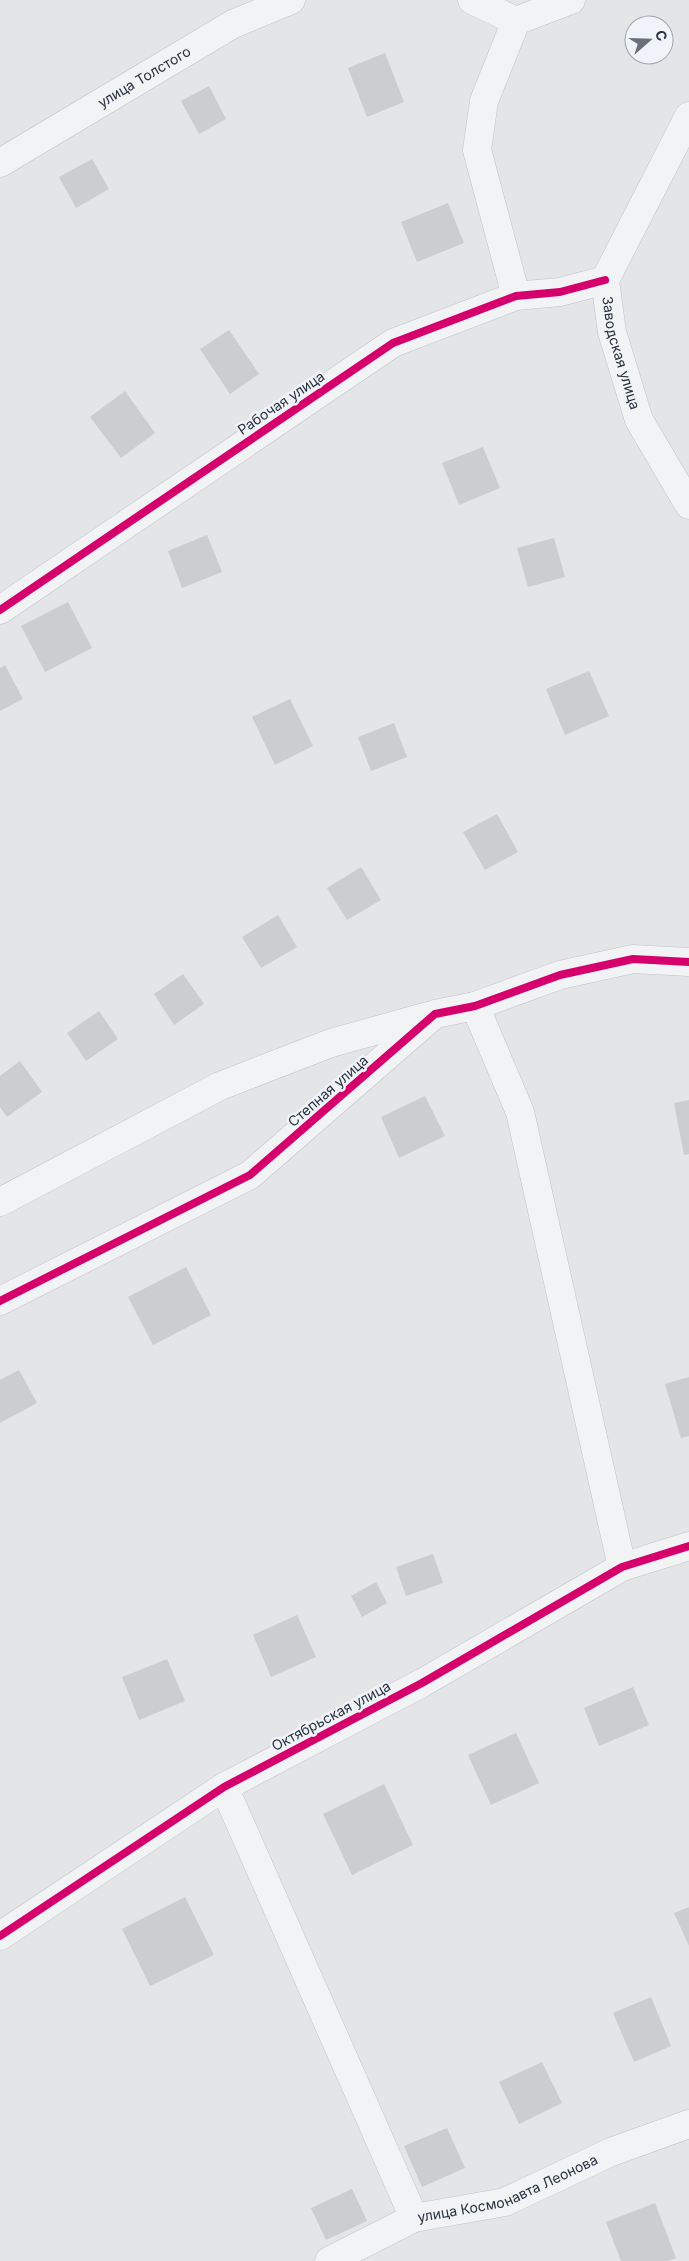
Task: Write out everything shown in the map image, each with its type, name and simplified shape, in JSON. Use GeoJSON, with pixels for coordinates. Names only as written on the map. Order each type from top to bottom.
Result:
{"type":"FeatureCollection","features":[{"type":"Feature","properties":{"kind":"street","name":"улица Толстого"},"geometry":{"type":"LineString","coordinates":[[0,163],[233,24],[291,0]]}},
{"type":"Feature","properties":{"kind":"street"},"geometry":{"type":"LineString","coordinates":[[472,0],[516,21],[571,0]]}},
{"type":"Feature","properties":{"kind":"street"},"geometry":{"type":"LineString","coordinates":[[516,21],[484,100],[477,150],[516,296]]}},
{"type":"Feature","properties":{"kind":"street","name":"Заводская улица"},"geometry":{"type":"LineString","coordinates":[[689,116],[605,280],[612,332],[639,420],[689,505]]}},
{"type":"Feature","properties":{"kind":"street","name":"Рабочая улица"},"geometry":{"type":"LineString","coordinates":[[0,610],[393,343],[516,296],[560,292],[605,280]]}},
{"type":"Feature","properties":{"kind":"street","name":"Степная улица"},"geometry":{"type":"LineString","coordinates":[[0,1301],[250,1175],[435,1014],[475,1006],[560,975],[633,959],[689,962]]}},
{"type":"Feature","properties":{"kind":"street"},"geometry":{"type":"LineString","coordinates":[[475,1006],[520,1112],[622,1567]]}},
{"type":"Feature","properties":{"kind":"street"},"geometry":{"type":"LineString","coordinates":[[0,1202],[220,1086],[331,1044],[435,1014]]}},
{"type":"Feature","properties":{"kind":"street","name":"Октябрьская улица"},"geometry":{"type":"LineString","coordinates":[[0,1936],[224,1787],[422,1683],[622,1567],[689,1546]]}},
{"type":"Feature","properties":{"kind":"street"},"geometry":{"type":"LineString","coordinates":[[224,1787],[414,2218]]}},
{"type":"Feature","properties":{"kind":"street","name":"улица Космонавта Леонова"},"geometry":{"type":"LineString","coordinates":[[330,2261],[414,2218],[505,2202],[610,2152],[689,2124]]}},
{"type":"Feature","properties":{"kind":"building"},"geometry":{"type":"Polygon","coordinates":[[[385,53],[404,102],[367,117],[348,68],[385,53]]]}},
{"type":"Feature","properties":{"kind":"building"},"geometry":{"type":"Polygon","coordinates":[[[209,86],[226,119],[199,134],[181,101],[209,86]]]}},
{"type":"Feature","properties":{"kind":"building"},"geometry":{"type":"Polygon","coordinates":[[[92,159],[109,189],[76,208],[59,177],[92,159]]]}},
{"type":"Feature","properties":{"kind":"building"},"geometry":{"type":"Polygon","coordinates":[[[448,203],[464,243],[417,262],[401,222],[448,203]]]}},
{"type":"Feature","properties":{"kind":"building"},"geometry":{"type":"Polygon","coordinates":[[[229,330],[259,374],[230,394],[200,349],[229,330]]]}},
{"type":"Feature","properties":{"kind":"building"},"geometry":{"type":"Polygon","coordinates":[[[125,391],[155,433],[121,458],[90,417],[125,391]]]}},
{"type":"Feature","properties":{"kind":"building"},"geometry":{"type":"Polygon","coordinates":[[[483,447],[500,488],[459,505],[442,463],[483,447]]]}},
{"type":"Feature","properties":{"kind":"building"},"geometry":{"type":"Polygon","coordinates":[[[207,535],[222,572],[182,588],[168,551],[207,535]]]}},
{"type":"Feature","properties":{"kind":"building"},"geometry":{"type":"Polygon","coordinates":[[[554,538],[565,577],[528,587],[517,548],[554,538]]]}},
{"type":"Feature","properties":{"kind":"building"},"geometry":{"type":"Polygon","coordinates":[[[68,602],[92,648],[45,672],[21,626],[68,602]]]}},
{"type":"Feature","properties":{"kind":"building"},"geometry":{"type":"Polygon","coordinates":[[[5,665],[23,699],[0,711],[0,668],[5,665]]]}},
{"type":"Feature","properties":{"kind":"building"},"geometry":{"type":"Polygon","coordinates":[[[589,671],[609,716],[565,735],[546,689],[589,671]]]}},
{"type":"Feature","properties":{"kind":"building"},"geometry":{"type":"Polygon","coordinates":[[[290,699],[313,746],[275,765],[252,717],[290,699]]]}},
{"type":"Feature","properties":{"kind":"building"},"geometry":{"type":"Polygon","coordinates":[[[394,723],[407,757],[371,771],[358,737],[394,723]]]}},
{"type":"Feature","properties":{"kind":"building"},"geometry":{"type":"Polygon","coordinates":[[[497,814],[518,852],[485,870],[463,832],[497,814]]]}},
{"type":"Feature","properties":{"kind":"building"},"geometry":{"type":"Polygon","coordinates":[[[361,867],[381,900],[347,920],[327,888],[361,867]]]}},
{"type":"Feature","properties":{"kind":"building"},"geometry":{"type":"Polygon","coordinates":[[[278,915],[297,947],[261,968],[242,937],[278,915]]]}},
{"type":"Feature","properties":{"kind":"building"},"geometry":{"type":"Polygon","coordinates":[[[183,974],[204,1004],[174,1025],[154,994],[183,974]]]}},
{"type":"Feature","properties":{"kind":"building"},"geometry":{"type":"Polygon","coordinates":[[[99,1011],[118,1039],[86,1061],[67,1033],[99,1011]]]}},
{"type":"Feature","properties":{"kind":"building"},"geometry":{"type":"Polygon","coordinates":[[[20,1061],[42,1092],[7,1117],[0,1107],[0,1076],[20,1061]]]}},
{"type":"Feature","properties":{"kind":"building"},"geometry":{"type":"Polygon","coordinates":[[[425,1096],[445,1136],[399,1158],[381,1117],[425,1096]]]}},
{"type":"Feature","properties":{"kind":"building"},"geometry":{"type":"Polygon","coordinates":[[[689,1100],[689,1154],[684,1155],[674,1103],[689,1100]]]}},
{"type":"Feature","properties":{"kind":"building"},"geometry":{"type":"Polygon","coordinates":[[[186,1267],[211,1315],[153,1345],[128,1297],[186,1267]]]}},
{"type":"Feature","properties":{"kind":"building"},"geometry":{"type":"Polygon","coordinates":[[[19,1370],[37,1403],[0,1423],[0,1380],[19,1370]]]}},
{"type":"Feature","properties":{"kind":"building"},"geometry":{"type":"Polygon","coordinates":[[[689,1377],[689,1436],[681,1438],[665,1384],[689,1377]]]}},
{"type":"Feature","properties":{"kind":"building"},"geometry":{"type":"Polygon","coordinates":[[[433,1554],[443,1583],[406,1596],[396,1567],[433,1554]]]}},
{"type":"Feature","properties":{"kind":"building"},"geometry":{"type":"Polygon","coordinates":[[[376,1582],[387,1603],[362,1617],[351,1596],[376,1582]]]}},
{"type":"Feature","properties":{"kind":"building"},"geometry":{"type":"Polygon","coordinates":[[[297,1615],[316,1657],[271,1677],[253,1635],[297,1615]]]}},
{"type":"Feature","properties":{"kind":"building"},"geometry":{"type":"Polygon","coordinates":[[[167,1659],[185,1701],[139,1720],[122,1677],[167,1659]]]}},
{"type":"Feature","properties":{"kind":"building"},"geometry":{"type":"Polygon","coordinates":[[[633,1687],[649,1725],[599,1746],[584,1708],[633,1687]]]}},
{"type":"Feature","properties":{"kind":"building"},"geometry":{"type":"Polygon","coordinates":[[[516,1733],[539,1783],[491,1805],[468,1755],[516,1733]]]}},
{"type":"Feature","properties":{"kind":"building"},"geometry":{"type":"Polygon","coordinates":[[[384,1784],[413,1845],[352,1875],[323,1814],[384,1784]]]}},
{"type":"Feature","properties":{"kind":"building"},"geometry":{"type":"Polygon","coordinates":[[[185,1897],[214,1955],[150,1986],[122,1929],[185,1897]]]}},
{"type":"Feature","properties":{"kind":"building"},"geometry":{"type":"Polygon","coordinates":[[[689,1907],[689,1946],[674,1913],[689,1907]]]}},
{"type":"Feature","properties":{"kind":"building"},"geometry":{"type":"Polygon","coordinates":[[[651,1997],[671,2046],[634,2062],[613,2013],[651,1997]]]}},
{"type":"Feature","properties":{"kind":"building"},"geometry":{"type":"Polygon","coordinates":[[[542,2062],[562,2103],[519,2124],[499,2082],[542,2062]]]}},
{"type":"Feature","properties":{"kind":"building"},"geometry":{"type":"Polygon","coordinates":[[[447,2128],[465,2168],[422,2187],[404,2146],[447,2128]]]}},
{"type":"Feature","properties":{"kind":"building"},"geometry":{"type":"Polygon","coordinates":[[[352,2189],[367,2221],[326,2240],[311,2208],[352,2189]]]}},
{"type":"Feature","properties":{"kind":"building"},"geometry":{"type":"Polygon","coordinates":[[[655,2203],[676,2258],[668,2261],[621,2261],[606,2222],[655,2203]]]}},
{"type":"Feature","properties":{"kind":"cycle path"},"geometry":{"type":"LineString","coordinates":[[0,610],[393,343],[516,296],[560,292],[605,280]]}},
{"type":"Feature","properties":{"kind":"cycle path"},"geometry":{"type":"LineString","coordinates":[[0,1301],[250,1175],[435,1014],[475,1006],[560,975],[633,959],[689,962]]}},
{"type":"Feature","properties":{"kind":"cycle path"},"geometry":{"type":"LineString","coordinates":[[0,1936],[224,1787],[422,1683],[622,1567],[689,1546]]}}]}
